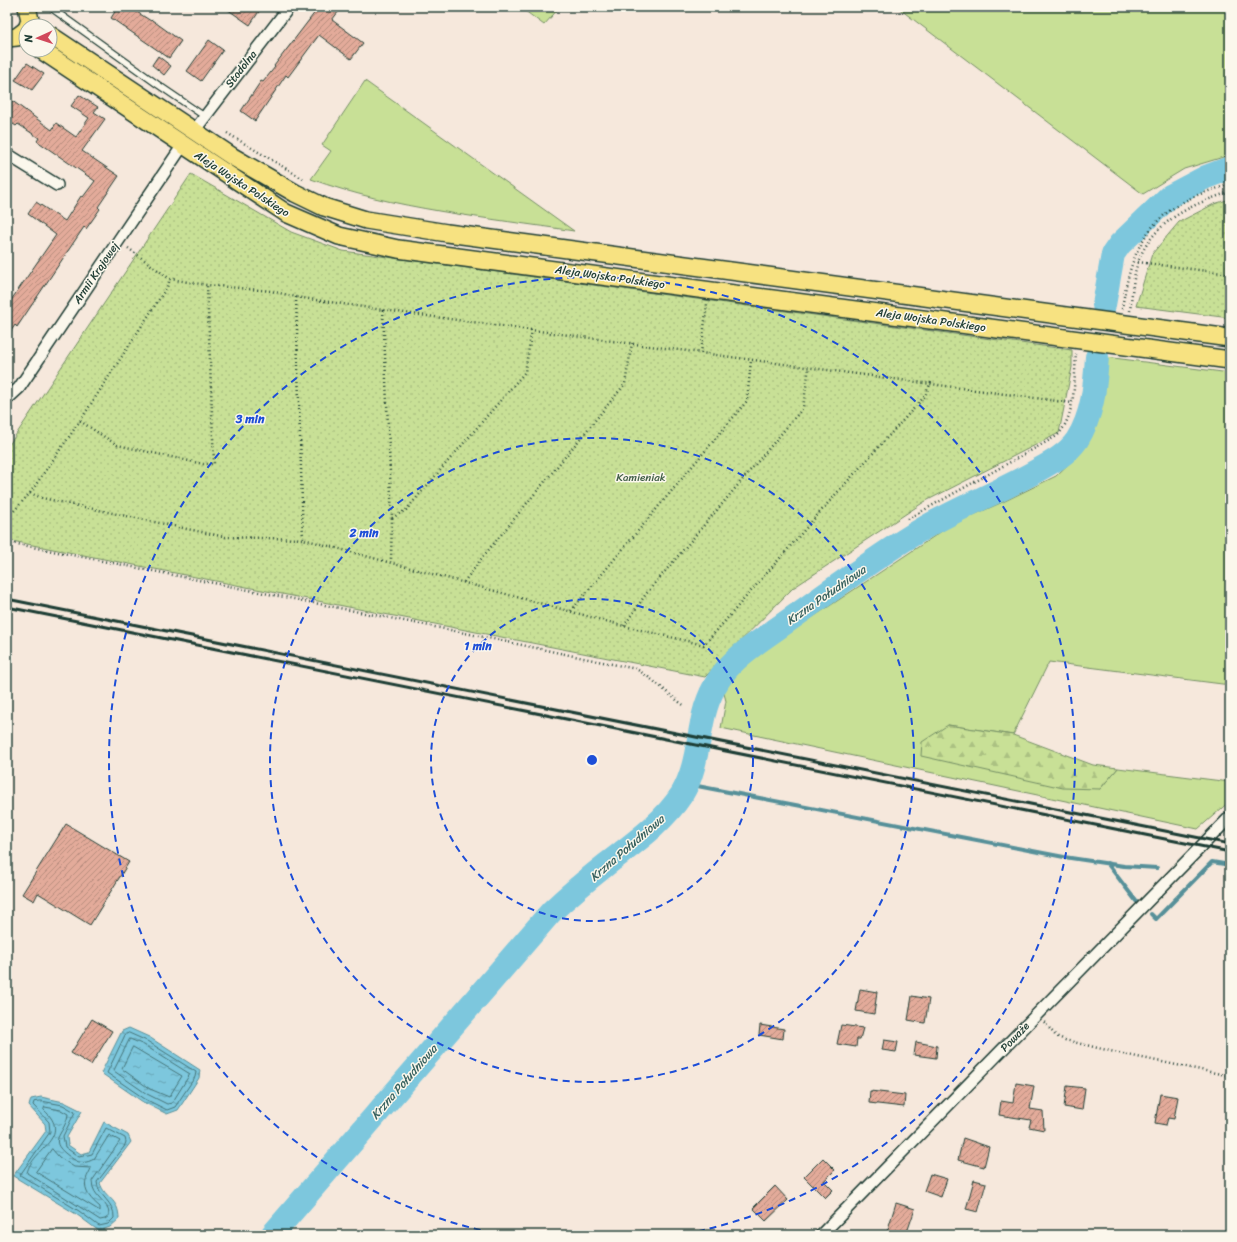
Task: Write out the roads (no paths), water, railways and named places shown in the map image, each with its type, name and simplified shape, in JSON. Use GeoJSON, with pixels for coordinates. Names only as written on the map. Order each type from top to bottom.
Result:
{"type":"FeatureCollection","features":[{"type":"Feature","properties":{"kind":"main road","name":"Aleja Wojska Polskiego"},"geometry":{"type":"LineString","coordinates":[[58,40],[233,157],[295,193],[334,211],[376,222],[1230,338]]}},
{"type":"Feature","properties":{"kind":"main road","name":"Aleja Wojska Polskiego"},"geometry":{"type":"LineString","coordinates":[[53,58],[286,213],[326,232],[364,242],[411,250],[1230,360]]}},
{"type":"Feature","properties":{"kind":"street","name":"Stodolna"},"geometry":{"type":"LineString","coordinates":[[194,130],[289,7]]}},
{"type":"Feature","properties":{"kind":"street","name":"Armii Krajowej"},"geometry":{"type":"LineString","coordinates":[[7,400],[18,388],[183,145]]}},
{"type":"Feature","properties":{"kind":"street"},"geometry":{"type":"LineString","coordinates":[[7,154],[57,185]]}},
{"type":"Feature","properties":{"kind":"street","name":"Poważe"},"geometry":{"type":"LineString","coordinates":[[821,1235],[1230,817]]}},
{"type":"Feature","properties":{"kind":"lane"},"geometry":{"type":"LineString","coordinates":[[54,10],[156,84],[204,116]]}},
{"type":"Feature","properties":{"kind":"water"},"geometry":{"type":"Polygon","coordinates":[[[129,1028],[149,1037],[200,1070],[199,1078],[178,1110],[167,1114],[143,1102],[101,1073],[122,1031],[129,1028]]]}},
{"type":"Feature","properties":{"kind":"water"},"geometry":{"type":"Polygon","coordinates":[[[41,1097],[64,1102],[82,1111],[67,1137],[68,1145],[81,1154],[89,1152],[104,1122],[128,1135],[131,1142],[100,1183],[102,1188],[117,1207],[119,1219],[110,1227],[99,1231],[76,1214],[13,1176],[46,1131],[45,1124],[29,1106],[31,1099],[41,1097]]]}},
{"type":"Feature","properties":{"kind":"waterway","name":"Krzna Południowa"},"geometry":{"type":"LineString","coordinates":[[1104,305],[1113,254],[1120,244],[1170,196],[1206,177],[1230,168]]}},
{"type":"Feature","properties":{"kind":"waterway","name":"Krzna Południowa"},"geometry":{"type":"LineString","coordinates":[[272,1235],[551,912],[586,881],[648,832],[666,814],[682,794],[690,777],[702,723],[713,689],[732,664],[756,644],[871,562],[906,539],[937,521],[1031,474],[1056,460],[1073,446],[1087,421],[1090,410],[1094,389],[1097,357]]}},
{"type":"Feature","properties":{"kind":"waterway"},"geometry":{"type":"LineString","coordinates":[[687,784],[1064,857],[1124,866],[1157,868]]}},
{"type":"Feature","properties":{"kind":"waterway"},"geometry":{"type":"LineString","coordinates":[[1151,914],[1156,919],[1212,862],[1230,865]]}},
{"type":"Feature","properties":{"kind":"waterway"},"geometry":{"type":"LineString","coordinates":[[1107,863],[1136,901]]}},
{"type":"Feature","properties":{"kind":"railway"},"geometry":{"type":"LineString","coordinates":[[7,599],[1230,844]]}},
{"type":"Feature","properties":{"kind":"railway"},"geometry":{"type":"LineString","coordinates":[[7,607],[1230,852]]}},
{"type":"Feature","properties":{"kind":"park label","name":"Kamieniak"},"geometry":{"type":"Point","coordinates":[641,477]}}]}
